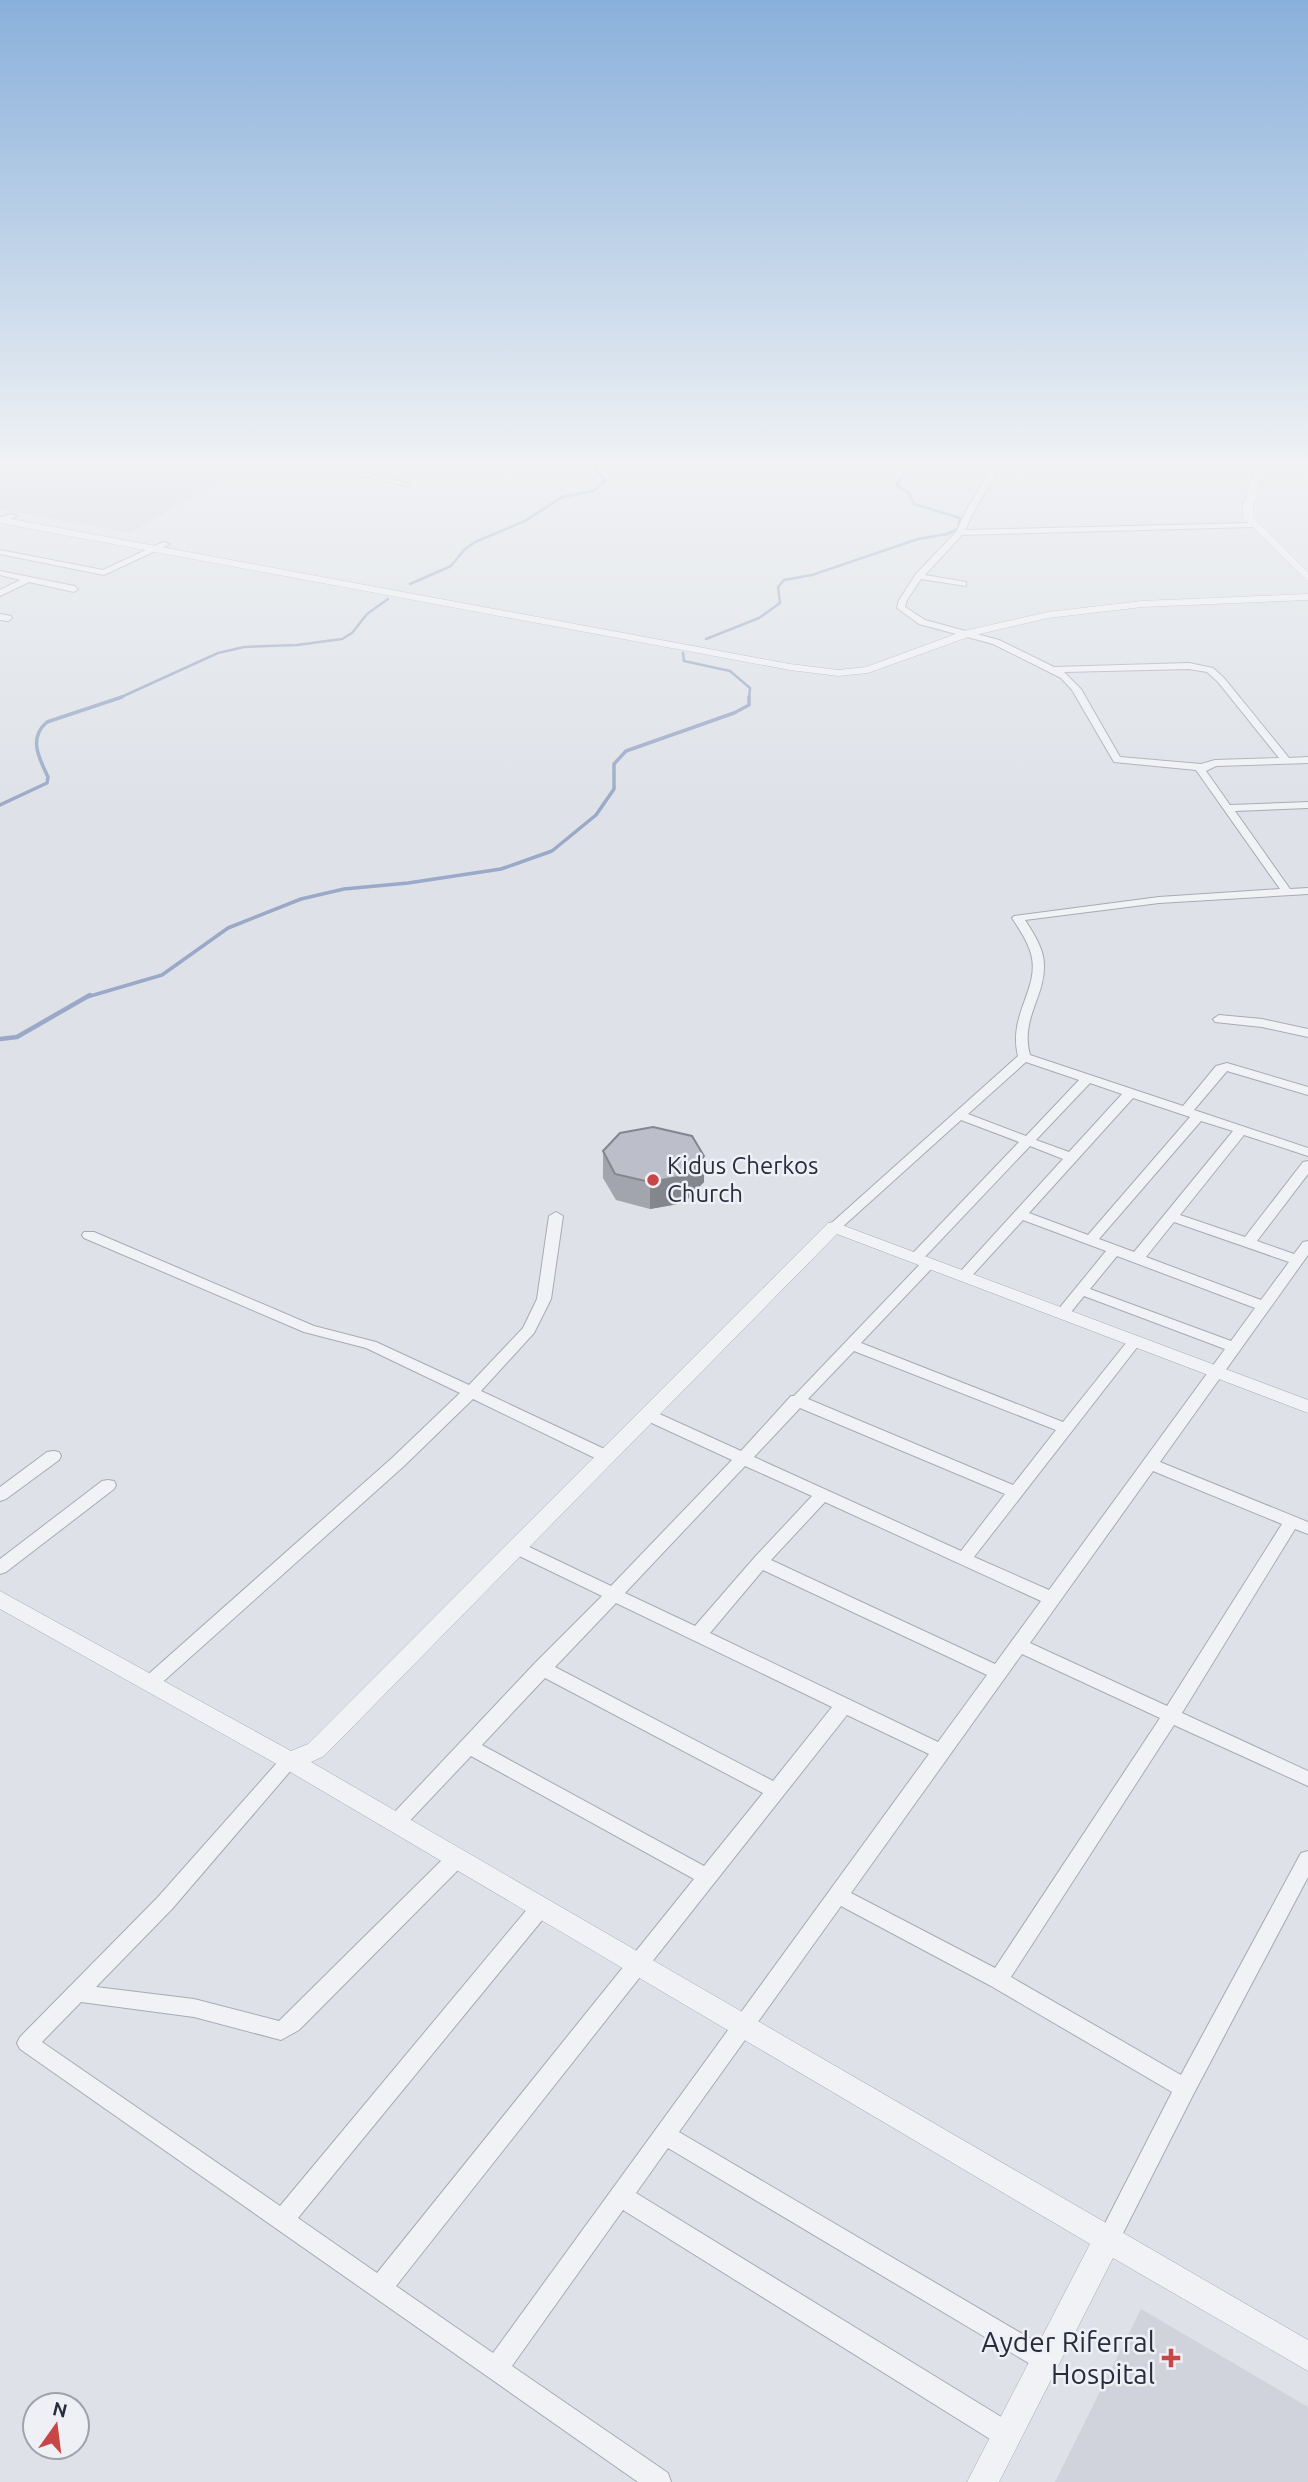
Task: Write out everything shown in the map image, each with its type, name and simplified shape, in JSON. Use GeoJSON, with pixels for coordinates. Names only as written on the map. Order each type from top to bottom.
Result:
{"type":"FeatureCollection","features":[{"type":"Feature","properties":{"kind":"street"},"geometry":{"type":"LineString","coordinates":[[0,593],[26,580]]}},
{"type":"Feature","properties":{"kind":"street"},"geometry":{"type":"LineString","coordinates":[[32,580],[74,589]]}},
{"type":"Feature","properties":{"kind":"street"},"geometry":{"type":"LineString","coordinates":[[339,580],[790,667],[838,673],[880,666],[968,633],[1036,617],[1109,607],[1308,595]]}},
{"type":"Feature","properties":{"kind":"street"},"geometry":{"type":"LineString","coordinates":[[916,580],[901,608],[922,622],[968,633],[1005,646],[1064,676],[1076,689],[1114,758],[1128,762],[1202,767],[1214,763],[1308,760]]}},
{"type":"Feature","properties":{"kind":"street"},"geometry":{"type":"LineString","coordinates":[[940,580],[963,584]]}},
{"type":"Feature","properties":{"kind":"street"},"geometry":{"type":"LineString","coordinates":[[481,606],[840,667],[868,662],[954,630],[1013,615],[1112,601],[1308,595]]}},
{"type":"Feature","properties":{"kind":"street"},"geometry":{"type":"LineString","coordinates":[[1052,670],[1189,666],[1210,670],[1287,761]]}},
{"type":"Feature","properties":{"kind":"street"},"geometry":{"type":"LineString","coordinates":[[1202,767],[1201,771],[1287,892]]}},
{"type":"Feature","properties":{"kind":"street"},"geometry":{"type":"LineString","coordinates":[[1227,808],[1308,805]]}},
{"type":"Feature","properties":{"kind":"street"},"geometry":{"type":"LineString","coordinates":[[1024,1057],[1020,1046],[1023,1013],[1038,972],[1032,939],[1018,918],[1159,900],[1308,891]]}},
{"type":"Feature","properties":{"kind":"street"},"geometry":{"type":"LineString","coordinates":[[1219,1018],[1262,1023],[1308,1033]]}},
{"type":"Feature","properties":{"kind":"street"},"geometry":{"type":"LineString","coordinates":[[1024,1057],[1308,1152]]}},
{"type":"Feature","properties":{"kind":"street"},"geometry":{"type":"LineString","coordinates":[[659,2482],[27,2043],[165,1903],[290,1761],[316,1750],[834,1227],[1024,1057]]}},
{"type":"Feature","properties":{"kind":"street"},"geometry":{"type":"LineString","coordinates":[[1090,1240],[1192,1114],[1220,1069],[1227,1067],[1305,1086]]}},
{"type":"Feature","properties":{"kind":"street"},"geometry":{"type":"LineString","coordinates":[[396,1823],[850,1344],[1028,1140],[1087,1079]]}},
{"type":"Feature","properties":{"kind":"street"},"geometry":{"type":"LineString","coordinates":[[964,1276],[1130,1093]]}},
{"type":"Feature","properties":{"kind":"street"},"geometry":{"type":"LineString","coordinates":[[959,1115],[1073,1158]]}},
{"type":"Feature","properties":{"kind":"street"},"geometry":{"type":"LineString","coordinates":[[1138,1257],[1241,1130]]}},
{"type":"Feature","properties":{"kind":"street"},"geometry":{"type":"LineString","coordinates":[[1248,1243],[1308,1165]]}},
{"type":"Feature","properties":{"kind":"street"},"geometry":{"type":"LineString","coordinates":[[1020,1214],[1264,1306]]}},
{"type":"Feature","properties":{"kind":"street"},"geometry":{"type":"LineString","coordinates":[[150,1683],[332,1522],[470,1393],[528,1330],[544,1299],[556,1216]]}},
{"type":"Feature","properties":{"kind":"street"},"geometry":{"type":"LineString","coordinates":[[496,2368],[1303,1253],[1248,1243],[1172,1217]]}},
{"type":"Feature","properties":{"kind":"street"},"geometry":{"type":"LineString","coordinates":[[834,1227],[1308,1407]]}},
{"type":"Feature","properties":{"kind":"street"},"geometry":{"type":"LineString","coordinates":[[89,1235],[309,1329],[371,1345],[607,1457]]}},
{"type":"Feature","properties":{"kind":"street"},"geometry":{"type":"LineString","coordinates":[[1062,1314],[1115,1249]]}},
{"type":"Feature","properties":{"kind":"street"},"geometry":{"type":"LineString","coordinates":[[1080,1290],[1234,1347]]}},
{"type":"Feature","properties":{"kind":"street"},"geometry":{"type":"LineString","coordinates":[[964,1558],[1135,1341]]}},
{"type":"Feature","properties":{"kind":"street"},"geometry":{"type":"LineString","coordinates":[[850,1344],[1068,1429]]}},
{"type":"Feature","properties":{"kind":"street"},"geometry":{"type":"LineString","coordinates":[[796,1400],[1015,1492]]}},
{"type":"Feature","properties":{"kind":"street"},"geometry":{"type":"LineString","coordinates":[[648,1415],[1052,1599]]}},
{"type":"Feature","properties":{"kind":"street"},"geometry":{"type":"LineString","coordinates":[[0,1495],[53,1455]]}},
{"type":"Feature","properties":{"kind":"street"},"geometry":{"type":"LineString","coordinates":[[998,1980],[1170,1717],[1300,1525],[1150,1464]]}},
{"type":"Feature","properties":{"kind":"street"},"geometry":{"type":"LineString","coordinates":[[0,1568],[108,1486]]}},
{"type":"Feature","properties":{"kind":"street"},"geometry":{"type":"LineString","coordinates":[[698,1635],[760,1562],[822,1496]]}},
{"type":"Feature","properties":{"kind":"street"},"geometry":{"type":"LineString","coordinates":[[517,1548],[941,1752]]}},
{"type":"Feature","properties":{"kind":"street"},"geometry":{"type":"LineString","coordinates":[[760,1562],[999,1673]]}},
{"type":"Feature","properties":{"kind":"street"},"geometry":{"type":"LineString","coordinates":[[0,1598],[290,1761],[1308,2356]]}},
{"type":"Feature","properties":{"kind":"street"},"geometry":{"type":"LineString","coordinates":[[1019,1645],[1308,1779]]}},
{"type":"Feature","properties":{"kind":"street"},"geometry":{"type":"LineString","coordinates":[[541,1668],[775,1791]]}},
{"type":"Feature","properties":{"kind":"street"},"geometry":{"type":"LineString","coordinates":[[380,2288],[844,1705]]}},
{"type":"Feature","properties":{"kind":"street"},"geometry":{"type":"LineString","coordinates":[[468,1746],[708,1878]]}},
{"type":"Feature","properties":{"kind":"street"},"geometry":{"type":"LineString","coordinates":[[77,1993],[194,2008],[281,2031],[292,2024],[457,1858]]}},
{"type":"Feature","properties":{"kind":"street"},"geometry":{"type":"LineString","coordinates":[[982,2482],[1185,2088],[1308,1859]]}},
{"type":"Feature","properties":{"kind":"street"},"geometry":{"type":"LineString","coordinates":[[838,1895],[998,1980],[1185,2088]]}},
{"type":"Feature","properties":{"kind":"street"},"geometry":{"type":"LineString","coordinates":[[282,2221],[541,1908]]}},
{"type":"Feature","properties":{"kind":"street"},"geometry":{"type":"LineString","coordinates":[[666,2134],[1045,2360]]}},
{"type":"Feature","properties":{"kind":"street"},"geometry":{"type":"LineString","coordinates":[[620,2196],[1007,2435]]}},
{"type":"Feature","properties":{"kind":"shaded area","name":"Ayder Riferral Hospital"},"geometry":{"type":"Polygon","coordinates":[[[1141,2309],[1308,2407],[1308,2482],[1055,2482],[1141,2309]]]}},
{"type":"Feature","properties":{"kind":"building"},"geometry":{"type":"Polygon","coordinates":[[[653,1127],[692,1136],[704,1156],[684,1176],[650,1182],[615,1174],[603,1151],[620,1133],[653,1127]]]}},
{"type":"Feature","properties":{"kind":"waterway"},"geometry":{"type":"LineString","coordinates":[[410,584],[420,580]]}},
{"type":"Feature","properties":{"kind":"waterway"},"geometry":{"type":"LineString","coordinates":[[706,639],[759,618],[780,603],[778,587],[785,580]]}},
{"type":"Feature","properties":{"kind":"waterway"},"geometry":{"type":"LineString","coordinates":[[120,698],[218,653],[244,647],[297,645],[342,639],[352,633],[367,614],[388,599]]}},
{"type":"Feature","properties":{"kind":"waterway"},"geometry":{"type":"LineString","coordinates":[[683,653],[684,661],[730,671],[750,688],[749,699]]}},
{"type":"Feature","properties":{"kind":"waterway"},"geometry":{"type":"LineString","coordinates":[[0,805],[47,783],[48,777],[37,748],[38,735],[47,722],[120,698]]}},
{"type":"Feature","properties":{"kind":"waterway"},"geometry":{"type":"LineString","coordinates":[[87,997],[162,975],[228,928],[301,899],[344,889],[408,883],[501,869],[552,851],[596,815],[614,789],[614,764],[626,751],[734,713],[749,705],[749,699]]}},
{"type":"Feature","properties":{"kind":"waterway"},"geometry":{"type":"LineString","coordinates":[[0,1039],[17,1037],[90,995]]}},
{"type":"Feature","properties":{"kind":"place","name":"Kidus Cherkos Church"},"geometry":{"type":"Point","coordinates":[653,1180]}},
{"type":"Feature","properties":{"kind":"place","name":"Ayder Riferral Hospital"},"geometry":{"type":"Point","coordinates":[1171,2358]}}]}
